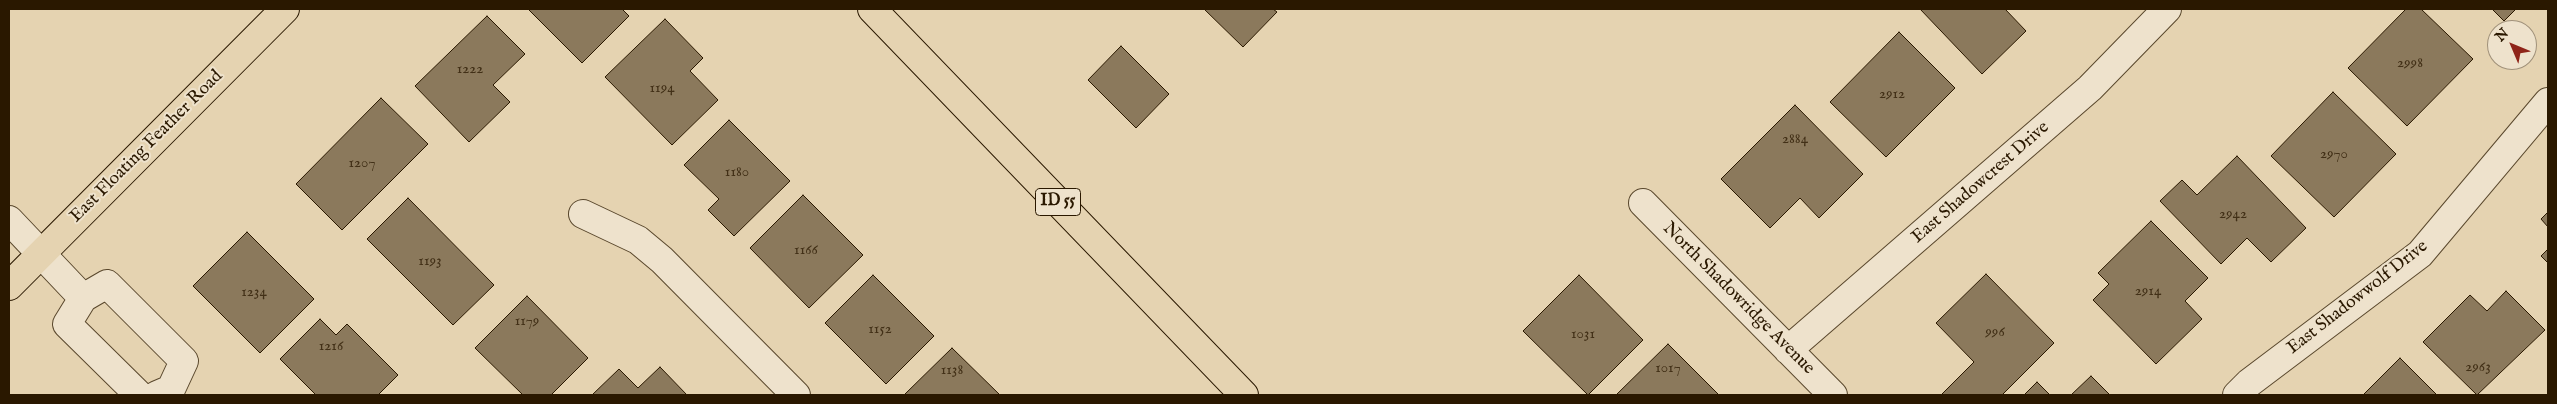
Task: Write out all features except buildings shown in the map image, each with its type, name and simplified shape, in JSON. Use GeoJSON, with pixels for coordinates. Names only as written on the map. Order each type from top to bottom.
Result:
{"type":"FeatureCollection","features":[{"type":"Feature","properties":{"kind":"main road","name":"East Floating Feather Road"},"geometry":{"type":"LineString","coordinates":[[9,286],[285,9]]}},
{"type":"Feature","properties":{"kind":"main road","name":"ID 55"},"geometry":{"type":"LineString","coordinates":[[872,9],[1244,395]]}},
{"type":"Feature","properties":{"kind":"street","name":"East Shadowcrest Drive"},"geometry":{"type":"LineString","coordinates":[[1788,350],[2090,88],[2167,9]]}},
{"type":"Feature","properties":{"kind":"street","name":"East Shadowwolf Drive"},"geometry":{"type":"LineString","coordinates":[[2237,395],[2248,383],[2420,254],[2548,102]]}},
{"type":"Feature","properties":{"kind":"street","name":"North Shadowridge Avenue"},"geometry":{"type":"LineString","coordinates":[[1643,203],[1832,395]]}},
{"type":"Feature","properties":{"kind":"street"},"geometry":{"type":"LineString","coordinates":[[583,214],[638,240],[662,260],[796,395]]}},
{"type":"Feature","properties":{"kind":"street"},"geometry":{"type":"LineString","coordinates":[[9,220],[83,298]]}},
{"type":"Feature","properties":{"kind":"street"},"geometry":{"type":"LineString","coordinates":[[138,395],[67,324],[83,298],[108,284],[184,361],[168,393]]}}]}
